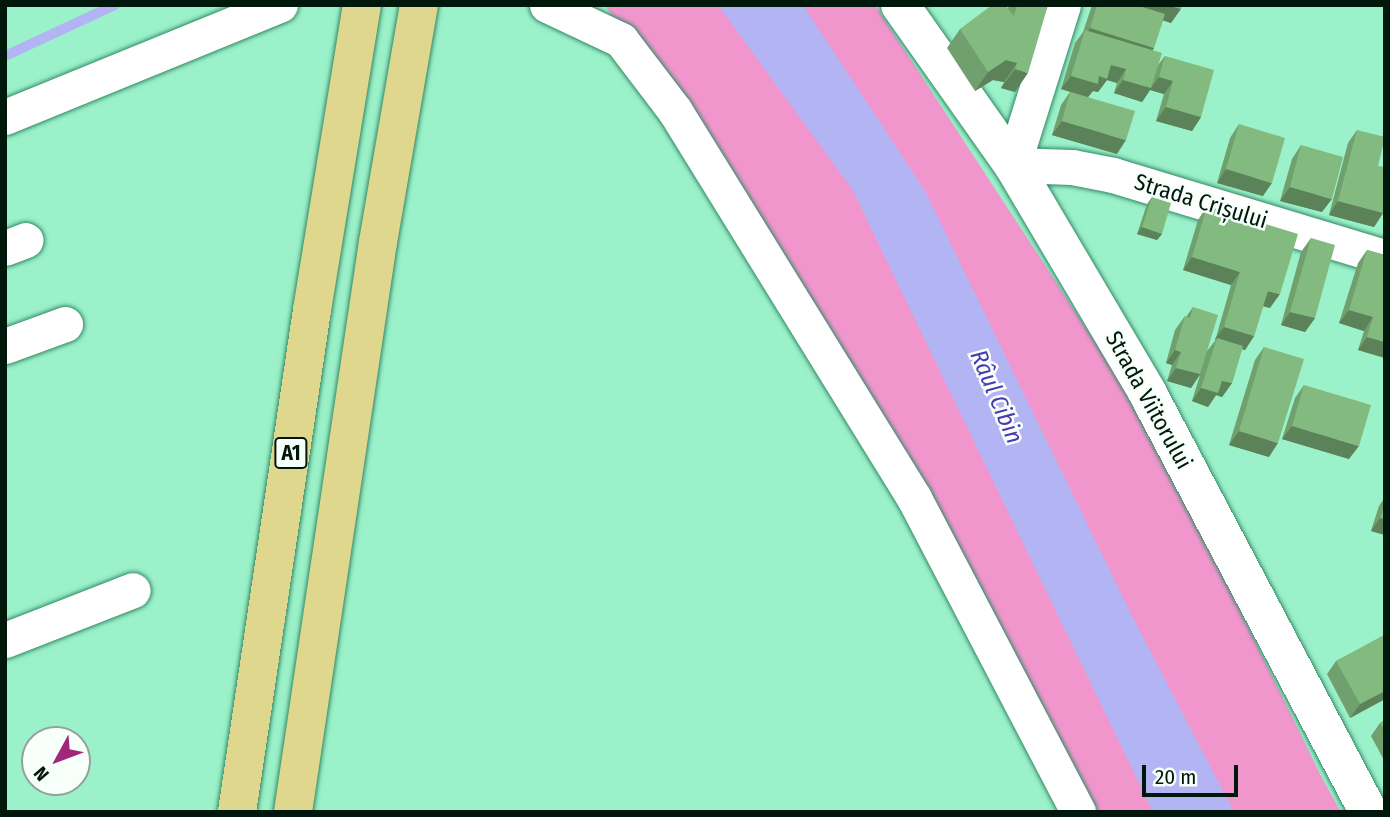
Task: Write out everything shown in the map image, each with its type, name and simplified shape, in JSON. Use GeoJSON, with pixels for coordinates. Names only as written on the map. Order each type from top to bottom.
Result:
{"type":"FeatureCollection","features":[{"type":"Feature","properties":{"kind":"highway","name":"A1"},"geometry":{"type":"LineString","coordinates":[[237,812],[362,5]]}},
{"type":"Feature","properties":{"kind":"highway"},"geometry":{"type":"LineString","coordinates":[[293,812],[401,106],[419,5]]}},
{"type":"Feature","properties":{"kind":"street"},"geometry":{"type":"LineString","coordinates":[[5,117],[280,5]]}},
{"type":"Feature","properties":{"kind":"street"},"geometry":{"type":"LineString","coordinates":[[547,5],[621,40],[675,111],[914,498],[1078,812]]}},
{"type":"Feature","properties":{"kind":"street","name":"Strada Viitorului"},"geometry":{"type":"LineString","coordinates":[[900,5],[1013,165],[1147,392],[1368,812]]}},
{"type":"Feature","properties":{"kind":"street"},"geometry":{"type":"LineString","coordinates":[[1013,165],[1063,5]]}},
{"type":"Feature","properties":{"kind":"street","name":"Strada Crișului"},"geometry":{"type":"LineString","coordinates":[[1013,165],[1072,167],[1113,175],[1385,257]]}},
{"type":"Feature","properties":{"kind":"street"},"geometry":{"type":"LineString","coordinates":[[5,346],[65,324]]}},
{"type":"Feature","properties":{"kind":"street"},"geometry":{"type":"LineString","coordinates":[[5,640],[133,590]]}},
{"type":"Feature","properties":{"kind":"shaded area"},"geometry":{"type":"Polygon","coordinates":[[[605,5],[875,5],[1150,426],[1341,812],[1070,812],[778,287],[605,5]]]}},
{"type":"Feature","properties":{"kind":"water","name":"Râul Cibin"},"geometry":{"type":"Polygon","coordinates":[[[718,5],[803,5],[925,191],[1133,618],[1234,812],[1153,812],[852,189],[718,5]]]}},
{"type":"Feature","properties":{"kind":"building"},"geometry":{"type":"Polygon","coordinates":[[[992,5],[1005,5],[1014,16],[1017,5],[1048,5],[1028,73],[1015,69],[1017,63],[1006,60],[988,72],[960,29],[992,5]]]}},
{"type":"Feature","properties":{"kind":"building"},"geometry":{"type":"Polygon","coordinates":[[[1097,5],[1136,5],[1165,14],[1154,48],[1090,28],[1097,5]]]}},
{"type":"Feature","properties":{"kind":"building"},"geometry":{"type":"Polygon","coordinates":[[[1085,30],[1162,53],[1151,88],[1123,80],[1126,69],[1111,65],[1107,79],[1099,76],[1098,84],[1071,76],[1085,30]]]}},
{"type":"Feature","properties":{"kind":"building"},"geometry":{"type":"Polygon","coordinates":[[[1165,56],[1214,70],[1201,117],[1166,107],[1173,81],[1159,77],[1165,56]]]}},
{"type":"Feature","properties":{"kind":"building"},"geometry":{"type":"Polygon","coordinates":[[[1070,92],[1135,111],[1126,140],[1062,121],[1070,92]]]}},
{"type":"Feature","properties":{"kind":"building"},"geometry":{"type":"Polygon","coordinates":[[[1239,124],[1285,138],[1272,183],[1226,169],[1239,124]]]}},
{"type":"Feature","properties":{"kind":"building"},"geometry":{"type":"Polygon","coordinates":[[[1357,130],[1385,137],[1378,166],[1385,167],[1383,213],[1338,201],[1357,130]]]}},
{"type":"Feature","properties":{"kind":"building"},"geometry":{"type":"Polygon","coordinates":[[[1301,145],[1343,157],[1332,199],[1290,187],[1301,145]]]}},
{"type":"Feature","properties":{"kind":"building"},"geometry":{"type":"Polygon","coordinates":[[[1152,197],[1171,203],[1162,234],[1142,227],[1152,197]]]}},
{"type":"Feature","properties":{"kind":"building"},"geometry":{"type":"Polygon","coordinates":[[[1207,206],[1298,234],[1280,294],[1268,291],[1254,336],[1224,327],[1240,272],[1192,257],[1207,206]]]}},
{"type":"Feature","properties":{"kind":"building"},"geometry":{"type":"Polygon","coordinates":[[[1311,238],[1335,245],[1315,318],[1290,312],[1311,238]]]}},
{"type":"Feature","properties":{"kind":"building"},"geometry":{"type":"Polygon","coordinates":[[[1367,250],[1385,255],[1385,342],[1367,337],[1373,317],[1349,310],[1367,250]]]}},
{"type":"Feature","properties":{"kind":"building"},"geometry":{"type":"Polygon","coordinates":[[[1193,307],[1218,315],[1200,374],[1176,368],[1181,352],[1175,350],[1185,316],[1190,318],[1193,307]]]}},
{"type":"Feature","properties":{"kind":"building"},"geometry":{"type":"Polygon","coordinates":[[[1217,338],[1243,346],[1232,383],[1222,381],[1218,393],[1201,388],[1217,338]]]}},
{"type":"Feature","properties":{"kind":"building"},"geometry":{"type":"Polygon","coordinates":[[[1264,347],[1304,359],[1278,443],[1239,431],[1264,347]]]}},
{"type":"Feature","properties":{"kind":"building"},"geometry":{"type":"Polygon","coordinates":[[[1304,385],[1371,405],[1359,446],[1292,426],[1304,385]]]}},
{"type":"Feature","properties":{"kind":"building"},"geometry":{"type":"Polygon","coordinates":[[[1385,503],[1385,519],[1380,518],[1385,503]]]}},
{"type":"Feature","properties":{"kind":"building"},"geometry":{"type":"Polygon","coordinates":[[[1384,635],[1385,691],[1360,704],[1336,661],[1384,635]]]}},
{"type":"Feature","properties":{"kind":"waterway"},"geometry":{"type":"LineString","coordinates":[[5,56],[115,5]]}}]}
